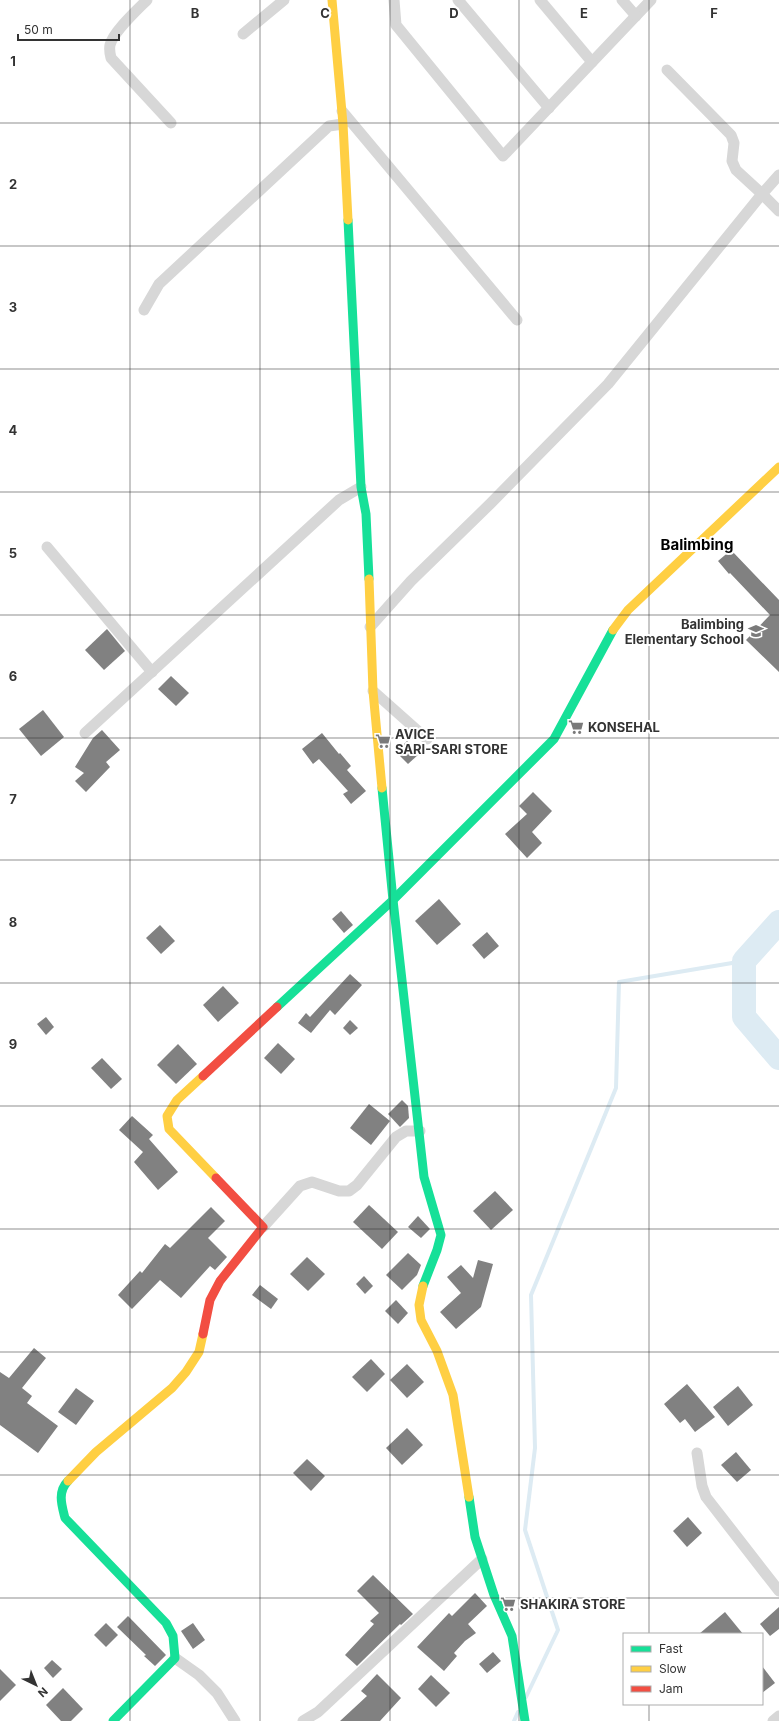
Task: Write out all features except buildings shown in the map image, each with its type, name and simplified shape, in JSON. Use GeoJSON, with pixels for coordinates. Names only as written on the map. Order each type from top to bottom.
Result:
{"type":"FeatureCollection","features":[{"type":"Feature","properties":{"kind":"street"},"geometry":{"type":"LineString","coordinates":[[147,0],[125,22],[110,44],[109,52],[111,58],[171,123]]}},
{"type":"Feature","properties":{"kind":"street"},"geometry":{"type":"LineString","coordinates":[[243,34],[284,0]]}},
{"type":"Feature","properties":{"kind":"street"},"geometry":{"type":"LineString","coordinates":[[332,0],[342,111],[361,487],[366,514],[373,691],[393,900],[424,1177],[441,1235],[437,1250],[423,1284],[419,1305],[421,1320],[438,1351],[453,1395],[475,1537],[494,1595],[512,1636],[525,1721]]}},
{"type":"Feature","properties":{"kind":"street"},"geometry":{"type":"LineString","coordinates":[[394,0],[396,25],[503,156],[651,0]]}},
{"type":"Feature","properties":{"kind":"street"},"geometry":{"type":"LineString","coordinates":[[458,0],[549,108]]}},
{"type":"Feature","properties":{"kind":"street"},"geometry":{"type":"LineString","coordinates":[[540,0],[592,62]]}},
{"type":"Feature","properties":{"kind":"street"},"geometry":{"type":"LineString","coordinates":[[622,0],[636,16]]}},
{"type":"Feature","properties":{"kind":"street"},"geometry":{"type":"LineString","coordinates":[[667,70],[731,134],[734,143],[732,161],[736,170],[779,211]]}},
{"type":"Feature","properties":{"kind":"street"},"geometry":{"type":"LineString","coordinates":[[342,111],[517,320]]}},
{"type":"Feature","properties":{"kind":"street"},"geometry":{"type":"LineString","coordinates":[[144,310],[159,284],[193,251],[329,126],[342,124]]}},
{"type":"Feature","properties":{"kind":"street"},"geometry":{"type":"LineString","coordinates":[[370,627],[411,581],[490,504],[608,384],[779,175]]}},
{"type":"Feature","properties":{"kind":"street"},"geometry":{"type":"LineString","coordinates":[[263,1227],[169,1130],[167,1116],[177,1100],[393,900],[554,739],[609,636],[628,610],[779,467]]}},
{"type":"Feature","properties":{"kind":"street"},"geometry":{"type":"LineString","coordinates":[[85,733],[340,500],[361,487]]}},
{"type":"Feature","properties":{"kind":"street"},"geometry":{"type":"LineString","coordinates":[[46,547],[152,672]]}},
{"type":"Feature","properties":{"kind":"street"},"geometry":{"type":"LineString","coordinates":[[373,691],[427,739]]}},
{"type":"Feature","properties":{"kind":"street"},"geometry":{"type":"LineString","coordinates":[[235,1721],[217,1693],[199,1675],[175,1658],[173,1636],[166,1623],[65,1518],[60,1500],[65,1484],[96,1452],[172,1388],[186,1372],[200,1352],[210,1300],[220,1281],[263,1227],[300,1186],[312,1182],[339,1191],[349,1191],[357,1185],[396,1137],[406,1131],[420,1131]]}},
{"type":"Feature","properties":{"kind":"street"},"geometry":{"type":"LineString","coordinates":[[698,1453],[702,1486],[706,1497],[779,1591]]}},
{"type":"Feature","properties":{"kind":"street"},"geometry":{"type":"LineString","coordinates":[[303,1721],[318,1712],[482,1559]]}},
{"type":"Feature","properties":{"kind":"street"},"geometry":{"type":"LineString","coordinates":[[113,1721],[175,1658]]}},
{"type":"Feature","properties":{"kind":"street"},"geometry":{"type":"LineString","coordinates":[[773,1721],[779,1716]]}},
{"type":"Feature","properties":{"kind":"waterway"},"geometry":{"type":"LineString","coordinates":[[779,922],[744,961],[744,1017],[779,1058]]}},
{"type":"Feature","properties":{"kind":"waterway"},"geometry":{"type":"LineString","coordinates":[[526,1697],[558,1630],[525,1530],[535,1448],[531,1295],[616,1088],[619,982],[744,961]]}},
{"type":"Feature","properties":{"kind":"waterway"},"geometry":{"type":"LineString","coordinates":[[514,1721],[518,1712]]}},
{"type":"Feature","properties":{"kind":"traffic: fast"},"geometry":{"type":"LineString","coordinates":[[348,220],[361,487],[366,514],[369,579]]}},
{"type":"Feature","properties":{"kind":"traffic: fast"},"geometry":{"type":"LineString","coordinates":[[277,1007],[393,900],[554,739],[613,630]]}},
{"type":"Feature","properties":{"kind":"traffic: fast"},"geometry":{"type":"LineString","coordinates":[[382,788],[424,1177],[441,1235],[437,1250],[423,1286]]}},
{"type":"Feature","properties":{"kind":"traffic: fast"},"geometry":{"type":"LineString","coordinates":[[68,1481],[61,1494],[65,1518],[166,1623],[173,1636],[175,1658],[113,1721]]}},
{"type":"Feature","properties":{"kind":"traffic: fast"},"geometry":{"type":"LineString","coordinates":[[469,1497],[475,1537],[494,1595],[512,1636],[525,1721]]}},
{"type":"Feature","properties":{"kind":"traffic: slow"},"geometry":{"type":"LineString","coordinates":[[332,0],[343,124],[348,220]]}},
{"type":"Feature","properties":{"kind":"traffic: slow"},"geometry":{"type":"LineString","coordinates":[[613,630],[628,610],[779,467]]}},
{"type":"Feature","properties":{"kind":"traffic: slow"},"geometry":{"type":"LineString","coordinates":[[369,579],[373,691],[382,788]]}},
{"type":"Feature","properties":{"kind":"traffic: slow"},"geometry":{"type":"LineString","coordinates":[[203,1076],[177,1100],[167,1116],[169,1129],[216,1178]]}},
{"type":"Feature","properties":{"kind":"traffic: slow"},"geometry":{"type":"LineString","coordinates":[[423,1286],[419,1305],[421,1320],[437,1351],[453,1395],[469,1497]]}},
{"type":"Feature","properties":{"kind":"traffic: slow"},"geometry":{"type":"LineString","coordinates":[[68,1481],[96,1452],[172,1388],[186,1372],[199,1352],[203,1334]]}},
{"type":"Feature","properties":{"kind":"traffic: jam"},"geometry":{"type":"LineString","coordinates":[[203,1076],[277,1007]]}},
{"type":"Feature","properties":{"kind":"traffic: jam"},"geometry":{"type":"LineString","coordinates":[[203,1334],[210,1300],[220,1281],[263,1227],[216,1178]]}},
{"type":"Feature","properties":{"kind":"place","name":"Balimbing Elementary School"},"geometry":{"type":"Point","coordinates":[756,631]}},
{"type":"Feature","properties":{"kind":"place","name":"KONSEHAL"},"geometry":{"type":"Point","coordinates":[576,727]}},
{"type":"Feature","properties":{"kind":"place","name":"AVICE SARI-SARI STORE"},"geometry":{"type":"Point","coordinates":[383,741]}},
{"type":"Feature","properties":{"kind":"place","name":"SHAKIRA STORE"},"geometry":{"type":"Point","coordinates":[508,1604]}},
{"type":"Feature","properties":{"kind":"district","name":"Balimbing"},"geometry":{"type":"Point","coordinates":[697,545]}}]}
